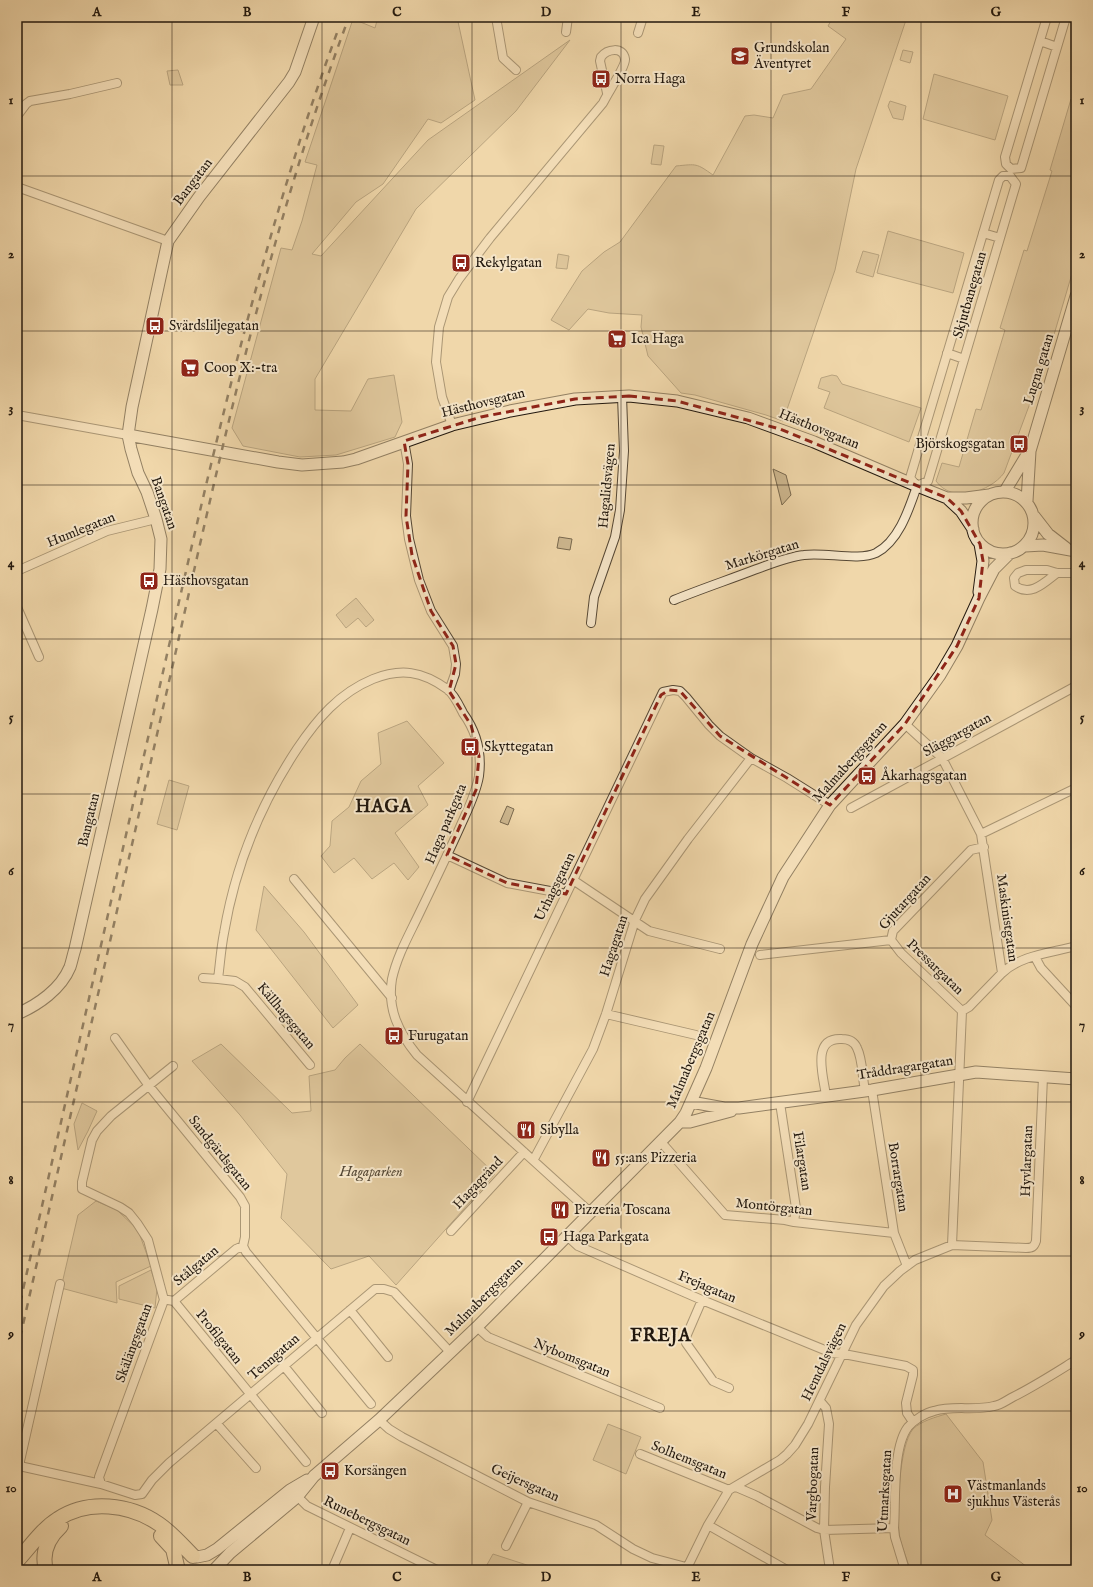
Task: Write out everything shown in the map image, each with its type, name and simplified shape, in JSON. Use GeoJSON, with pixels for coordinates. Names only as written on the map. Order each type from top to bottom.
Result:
{"type":"FeatureCollection","features":[{"type":"Feature","properties":{"kind":"highway"},"geometry":{"type":"LineString","coordinates":[[17,1561],[44,1530],[57,1520],[79,1509],[92,1506],[112,1506],[145,1516],[160,1525],[195,1557]]}},
{"type":"Feature","properties":{"kind":"highway"},"geometry":{"type":"LineString","coordinates":[[46,1570],[46,1547],[53,1534],[63,1524],[73,1518],[94,1513],[113,1514],[132,1520],[156,1532],[171,1546],[177,1568]]}},
{"type":"Feature","properties":{"kind":"main road","name":"Bangatan"},"geometry":{"type":"LineString","coordinates":[[17,1014],[30,1008],[45,998],[59,984],[70,968],[160,569],[160,539],[156,519],[147,492],[138,473],[128,434],[132,407],[168,241],[289,82],[295,72],[314,17]]}},
{"type":"Feature","properties":{"kind":"main road","name":"Lugna gatan"},"geometry":{"type":"LineString","coordinates":[[1027,501],[1030,451],[1076,296]]}},
{"type":"Feature","properties":{"kind":"main road","name":"Hästhovsgatan"},"geometry":{"type":"LineString","coordinates":[[128,434],[302,465],[329,464],[349,460],[452,425],[542,404],[575,399],[622,396],[677,401],[748,418],[814,442],[947,498],[961,511],[973,529]]}},
{"type":"Feature","properties":{"kind":"main road","name":"Lugna gatan"},"geometry":{"type":"LineString","coordinates":[[1005,491],[1030,451]]}},
{"type":"Feature","properties":{"kind":"main road"},"geometry":{"type":"LineString","coordinates":[[1005,491],[1013,492],[1027,501],[1034,516],[1048,534],[1072,550],[1043,545],[1024,546],[1010,553],[994,553],[980,544],[973,529],[973,513],[980,502],[989,494],[1005,491]]}},
{"type":"Feature","properties":{"kind":"main road","name":"Hästhovsgatan"},"geometry":{"type":"LineString","coordinates":[[947,498],[966,498],[989,494]]}},
{"type":"Feature","properties":{"kind":"main road"},"geometry":{"type":"LineString","coordinates":[[1024,546],[1033,532],[1034,516]]}},
{"type":"Feature","properties":{"kind":"main road","name":"Malmabergsgatan"},"geometry":{"type":"LineString","coordinates":[[978,598],[983,561],[980,544]]}},
{"type":"Feature","properties":{"kind":"main road","name":"Malmabergsgatan"},"geometry":{"type":"LineString","coordinates":[[214,1570],[294,1493],[379,1420],[477,1327],[566,1235],[680,1122],[691,1102],[752,944],[774,895],[791,863],[830,804],[905,724],[940,675],[957,646],[978,598],[994,569],[1010,553]]}},
{"type":"Feature","properties":{"kind":"main road","name":"Tråddragargatan"},"geometry":{"type":"LineString","coordinates":[[691,1102],[724,1108],[739,1108],[868,1090],[976,1072],[1076,1079]]}},
{"type":"Feature","properties":{"kind":"main road","name":"Tråddragargatan"},"geometry":{"type":"LineString","coordinates":[[680,1122],[690,1122],[739,1108]]}},
{"type":"Feature","properties":{"kind":"main road","name":"Malmabergsgatan"},"geometry":{"type":"LineString","coordinates":[[177,1568],[181,1561],[186,1558],[207,1555],[217,1549],[294,1493]]}},
{"type":"Feature","properties":{"kind":"main road"},"geometry":{"type":"LineString","coordinates":[[195,1557],[204,1561],[208,1570]]}},
{"type":"Feature","properties":{"kind":"street"},"geometry":{"type":"LineString","coordinates":[[496,17],[503,58],[516,70]]}},
{"type":"Feature","properties":{"kind":"street"},"geometry":{"type":"LineString","coordinates":[[566,32],[568,17]]}},
{"type":"Feature","properties":{"kind":"street"},"geometry":{"type":"LineString","coordinates":[[638,33],[643,17]]}},
{"type":"Feature","properties":{"kind":"street"},"geometry":{"type":"LineString","coordinates":[[1047,17],[1005,157],[1006,164],[1011,169],[1021,168],[1066,17]]}},
{"type":"Feature","properties":{"kind":"street"},"geometry":{"type":"LineString","coordinates":[[1040,41],[1057,47]]}},
{"type":"Feature","properties":{"kind":"street"},"geometry":{"type":"LineString","coordinates":[[452,425],[442,397],[436,362],[439,327],[448,297],[459,279],[490,238],[603,103],[607,93],[624,67],[625,57],[617,50],[609,50],[601,57],[600,61],[607,93]]}},
{"type":"Feature","properties":{"kind":"street"},"geometry":{"type":"LineString","coordinates":[[17,116],[30,101],[116,84]]}},
{"type":"Feature","properties":{"kind":"street","name":"Skjutbanegatan"},"geometry":{"type":"LineString","coordinates":[[1004,176],[1010,176],[1016,184],[1000,238],[928,481],[917,486],[910,478],[983,233],[999,180],[1004,176]]}},
{"type":"Feature","properties":{"kind":"street"},"geometry":{"type":"LineString","coordinates":[[17,187],[168,241]]}},
{"type":"Feature","properties":{"kind":"street","name":"Skjutbanegatan"},"geometry":{"type":"LineString","coordinates":[[983,233],[1000,238]]}},
{"type":"Feature","properties":{"kind":"street","name":"Skjutbanegatan"},"geometry":{"type":"LineString","coordinates":[[947,353],[964,359]]}},
{"type":"Feature","properties":{"kind":"street","name":"Hagalidsvägen"},"geometry":{"type":"LineString","coordinates":[[591,623],[594,597],[615,537],[620,510],[624,451],[622,396]]}},
{"type":"Feature","properties":{"kind":"street","name":"Hästhovsgatan"},"geometry":{"type":"LineString","coordinates":[[17,415],[128,434]]}},
{"type":"Feature","properties":{"kind":"street"},"geometry":{"type":"LineString","coordinates":[[404,441],[408,464],[406,516],[409,539],[419,580],[431,611],[453,646],[456,664],[455,674],[449,691]]}},
{"type":"Feature","properties":{"kind":"street","name":"Markörgatan"},"geometry":{"type":"LineString","coordinates":[[674,600],[784,559],[804,554],[857,556],[875,553],[887,545],[897,532],[917,486]]}},
{"type":"Feature","properties":{"kind":"street","name":"Humlegatan"},"geometry":{"type":"LineString","coordinates":[[17,571],[107,531],[156,519]]}},
{"type":"Feature","properties":{"kind":"street"},"geometry":{"type":"LineString","coordinates":[[1057,573],[1034,589],[1027,591],[1020,590],[1015,586],[1014,578],[1018,573],[1026,570],[1047,570],[1057,573],[1076,573]]}},
{"type":"Feature","properties":{"kind":"street"},"geometry":{"type":"LineString","coordinates":[[17,607],[39,657]]}},
{"type":"Feature","properties":{"kind":"street","name":"Haga parkgata"},"geometry":{"type":"LineString","coordinates":[[218,979],[224,933],[234,889],[254,828],[279,777],[310,729],[330,706],[344,695],[359,685],[388,674],[415,673],[425,676],[449,691],[471,725],[476,738],[479,769],[476,790],[447,856],[398,957],[392,982],[393,1009],[397,1025],[404,1040],[417,1055],[467,1102],[534,1160],[590,1212]]}},
{"type":"Feature","properties":{"kind":"street","name":"Släggargatan"},"geometry":{"type":"LineString","coordinates":[[851,808],[1076,686]]}},
{"type":"Feature","properties":{"kind":"street","name":"Urhagsgatan"},"geometry":{"type":"LineString","coordinates":[[467,1102],[663,692],[673,690],[680,691],[709,726],[720,736],[751,758]]}},
{"type":"Feature","properties":{"kind":"street","name":"Maskinistgatan"},"geometry":{"type":"LineString","coordinates":[[905,724],[942,758],[982,834],[1002,973],[969,1008],[962,1011]]}},
{"type":"Feature","properties":{"kind":"street"},"geometry":{"type":"LineString","coordinates":[[751,758],[830,804]]}},
{"type":"Feature","properties":{"kind":"street","name":"Hagagatan"},"geometry":{"type":"LineString","coordinates":[[534,1160],[589,1056],[606,1014],[634,920],[666,868],[751,758]]}},
{"type":"Feature","properties":{"kind":"street"},"geometry":{"type":"LineString","coordinates":[[982,834],[1076,788]]}},
{"type":"Feature","properties":{"kind":"street","name":"Gjutargatan"},"geometry":{"type":"LineString","coordinates":[[760,955],[891,940],[893,930],[971,850],[984,848]]}},
{"type":"Feature","properties":{"kind":"street"},"geometry":{"type":"LineString","coordinates":[[447,856],[507,883],[566,894]]}},
{"type":"Feature","properties":{"kind":"street"},"geometry":{"type":"LineString","coordinates":[[294,879],[392,998]]}},
{"type":"Feature","properties":{"kind":"street"},"geometry":{"type":"LineString","coordinates":[[573,880],[649,931],[720,949]]}},
{"type":"Feature","properties":{"kind":"street","name":"Pressargatan"},"geometry":{"type":"LineString","coordinates":[[891,940],[901,953],[962,1011]]}},
{"type":"Feature","properties":{"kind":"street"},"geometry":{"type":"LineString","coordinates":[[1002,973],[1009,966],[1025,958],[1076,946]]}},
{"type":"Feature","properties":{"kind":"street"},"geometry":{"type":"LineString","coordinates":[[1035,956],[1042,968],[1076,1006]]}},
{"type":"Feature","properties":{"kind":"street"},"geometry":{"type":"LineString","coordinates":[[202,978],[218,979]]}},
{"type":"Feature","properties":{"kind":"street","name":"Källhagsgatan"},"geometry":{"type":"LineString","coordinates":[[218,979],[235,981],[245,986],[310,1065]]}},
{"type":"Feature","properties":{"kind":"street"},"geometry":{"type":"LineString","coordinates":[[952,1245],[962,1011]]}},
{"type":"Feature","properties":{"kind":"street"},"geometry":{"type":"LineString","coordinates":[[606,1014],[696,1035]]}},
{"type":"Feature","properties":{"kind":"street","name":"Sandgärdsgatan"},"geometry":{"type":"LineString","coordinates":[[115,1038],[150,1086],[240,1197],[245,1206],[245,1237],[243,1246]]}},
{"type":"Feature","properties":{"kind":"street","name":"Borrargatan"},"geometry":{"type":"LineString","coordinates":[[826,1096],[821,1058],[822,1050],[826,1043],[840,1039],[848,1040],[856,1046],[859,1053],[868,1090],[894,1233],[907,1266]]}},
{"type":"Feature","properties":{"kind":"street","name":"Skälängsgatan"},"geometry":{"type":"LineString","coordinates":[[101,1484],[99,1477],[164,1300],[153,1256],[144,1232],[129,1213],[120,1207],[82,1190],[82,1182],[92,1140],[97,1131],[111,1116],[173,1066]]}},
{"type":"Feature","properties":{"kind":"street","name":"Hyvlargatan"},"geometry":{"type":"LineString","coordinates":[[1035,1246],[1043,1077]]}},
{"type":"Feature","properties":{"kind":"street","name":"Filargatan"},"geometry":{"type":"LineString","coordinates":[[780,1103],[796,1208],[794,1222]]}},
{"type":"Feature","properties":{"kind":"street","name":"Montörgatan"},"geometry":{"type":"LineString","coordinates":[[661,1142],[726,1215],[747,1218],[771,1218],[894,1233]]}},
{"type":"Feature","properties":{"kind":"street","name":"Hagagränd"},"geometry":{"type":"LineString","coordinates":[[451,1231],[524,1152]]}},
{"type":"Feature","properties":{"kind":"street","name":"Frejagatan"},"geometry":{"type":"LineString","coordinates":[[566,1235],[578,1246],[702,1300],[832,1353],[842,1355]]}},
{"type":"Feature","properties":{"kind":"street","name":"Hemdalsvägen"},"geometry":{"type":"LineString","coordinates":[[686,1569],[708,1525],[732,1488],[787,1454],[795,1445],[820,1401],[853,1331],[870,1304],[891,1279],[907,1266],[952,1245],[1026,1248],[1032,1248],[1035,1246]]}},
{"type":"Feature","properties":{"kind":"street"},"geometry":{"type":"LineString","coordinates":[[243,1246],[371,1404]]}},
{"type":"Feature","properties":{"kind":"street","name":"Stålgatan"},"geometry":{"type":"LineString","coordinates":[[164,1300],[174,1301],[236,1249],[243,1246]]}},
{"type":"Feature","properties":{"kind":"street"},"geometry":{"type":"LineString","coordinates":[[60,1284],[20,1465],[101,1484]]}},
{"type":"Feature","properties":{"kind":"street","name":"Tenngatan"},"geometry":{"type":"LineString","coordinates":[[101,1484],[136,1495],[142,1494],[152,1480],[169,1463],[375,1289],[384,1289],[394,1292],[450,1352]]}},
{"type":"Feature","properties":{"kind":"street"},"geometry":{"type":"LineString","coordinates":[[702,1300],[686,1337],[686,1343],[713,1381],[729,1388]]}},
{"type":"Feature","properties":{"kind":"street","name":"Profilgatan"},"geometry":{"type":"LineString","coordinates":[[174,1301],[306,1462]]}},
{"type":"Feature","properties":{"kind":"street"},"geometry":{"type":"LineString","coordinates":[[350,1310],[388,1357]]}},
{"type":"Feature","properties":{"kind":"street","name":"Nybomsgatan"},"geometry":{"type":"LineString","coordinates":[[477,1327],[488,1337],[660,1408]]}},
{"type":"Feature","properties":{"kind":"street"},"geometry":{"type":"LineString","coordinates":[[842,1355],[906,1366],[913,1370],[912,1382],[906,1403],[907,1414],[913,1422],[933,1411],[938,1410],[996,1406],[1032,1388],[1076,1360]]}},
{"type":"Feature","properties":{"kind":"street"},"geometry":{"type":"LineString","coordinates":[[284,1366],[322,1413]]}},
{"type":"Feature","properties":{"kind":"street","name":"Vargbogatan"},"geometry":{"type":"LineString","coordinates":[[820,1401],[826,1408],[829,1424],[824,1530],[829,1570]]}},
{"type":"Feature","properties":{"kind":"street","name":"Geijersgatan"},"geometry":{"type":"LineString","coordinates":[[379,1420],[389,1429],[402,1437],[528,1502],[596,1525],[633,1549],[652,1558],[686,1569]]}},
{"type":"Feature","properties":{"kind":"street","name":"Utmarksgatan"},"geometry":{"type":"LineString","coordinates":[[905,1570],[895,1537],[894,1528],[897,1467],[900,1448],[907,1428],[913,1422]]}},
{"type":"Feature","properties":{"kind":"street"},"geometry":{"type":"LineString","coordinates":[[217,1424],[256,1468]]}},
{"type":"Feature","properties":{"kind":"street","name":"Solhemsgatan"},"geometry":{"type":"LineString","coordinates":[[640,1454],[763,1499],[817,1528],[824,1530],[894,1528]]}},
{"type":"Feature","properties":{"kind":"street","name":"Runebergsgatan"},"geometry":{"type":"LineString","coordinates":[[294,1493],[307,1506],[437,1570]]}},
{"type":"Feature","properties":{"kind":"street"},"geometry":{"type":"LineString","coordinates":[[506,1546],[528,1502]]}},
{"type":"Feature","properties":{"kind":"street"},"geometry":{"type":"LineString","coordinates":[[708,1525],[787,1570]]}},
{"type":"Feature","properties":{"kind":"street"},"geometry":{"type":"LineString","coordinates":[[332,1570],[350,1528]]}},
{"type":"Feature","properties":{"kind":"highlighted area"},"geometry":{"type":"Polygon","coordinates":[[[629,396],[677,401],[780,429],[947,498],[961,511],[980,544],[983,561],[979,598],[957,646],[905,724],[830,805],[720,736],[680,691],[669,690],[661,695],[566,894],[507,883],[447,855],[476,790],[479,756],[471,725],[449,691],[456,664],[453,646],[431,611],[412,555],[406,516],[408,464],[404,441],[481,417],[575,399],[629,396]]]}},
{"type":"Feature","properties":{"kind":"green space"},"geometry":{"type":"Polygon","coordinates":[[[378,17],[457,17],[475,100],[441,123],[428,119],[383,184],[356,202],[312,254],[321,256],[428,140],[570,40],[516,111],[416,209],[315,379],[315,410],[351,411],[368,379],[394,375],[402,422],[395,437],[336,455],[300,457],[243,446],[232,428],[281,248],[292,250],[302,221],[317,165],[305,162],[353,19],[375,28],[378,17]]]}},
{"type":"Feature","properties":{"kind":"green space"},"geometry":{"type":"Polygon","coordinates":[[[833,17],[907,17],[856,169],[835,270],[783,421],[695,395],[681,393],[648,356],[641,327],[642,315],[609,313],[588,309],[569,330],[551,320],[582,271],[604,252],[620,242],[676,166],[696,165],[713,175],[745,116],[754,115],[773,118],[783,95],[811,89],[846,39],[828,26],[833,17]]]}},
{"type":"Feature","properties":{"kind":"green space"},"geometry":{"type":"Polygon","coordinates":[[[903,50],[913,52],[910,63],[900,60],[903,50]]]}},
{"type":"Feature","properties":{"kind":"green space"},"geometry":{"type":"Polygon","coordinates":[[[178,70],[183,85],[170,85],[167,71],[178,70]]]}},
{"type":"Feature","properties":{"kind":"green space"},"geometry":{"type":"Polygon","coordinates":[[[934,74],[1008,96],[995,140],[923,119],[934,74]]]}},
{"type":"Feature","properties":{"kind":"green space"},"geometry":{"type":"Polygon","coordinates":[[[1076,96],[1076,260],[1048,355],[1004,473],[990,486],[981,490],[961,494],[951,492],[943,488],[936,481],[942,463],[959,467],[976,409],[981,410],[1005,330],[1000,328],[1024,250],[1027,251],[1052,171],[1050,170],[1071,99],[1075,100],[1076,96]]]}},
{"type":"Feature","properties":{"kind":"green space"},"geometry":{"type":"Polygon","coordinates":[[[890,101],[906,106],[903,120],[893,118],[888,106],[890,101]]]}},
{"type":"Feature","properties":{"kind":"green space"},"geometry":{"type":"Polygon","coordinates":[[[654,145],[664,146],[661,165],[651,164],[654,145]]]}},
{"type":"Feature","properties":{"kind":"green space"},"geometry":{"type":"Polygon","coordinates":[[[888,231],[964,253],[953,293],[877,273],[888,231]]]}},
{"type":"Feature","properties":{"kind":"green space"},"geometry":{"type":"Polygon","coordinates":[[[863,251],[879,255],[873,277],[856,272],[863,251]]]}},
{"type":"Feature","properties":{"kind":"green space"},"geometry":{"type":"Polygon","coordinates":[[[558,254],[569,256],[567,269],[556,268],[558,254]]]}},
{"type":"Feature","properties":{"kind":"green space"},"geometry":{"type":"Polygon","coordinates":[[[832,375],[837,376],[842,384],[921,408],[909,442],[824,408],[830,392],[818,388],[821,378],[832,375]]]}},
{"type":"Feature","properties":{"kind":"green space"},"geometry":{"type":"Polygon","coordinates":[[[773,469],[786,475],[791,495],[782,505],[773,469]]]}},
{"type":"Feature","properties":{"kind":"green space"},"geometry":{"type":"Polygon","coordinates":[[[559,537],[572,539],[570,550],[557,548],[559,537]]]}},
{"type":"Feature","properties":{"kind":"green space"},"geometry":{"type":"Polygon","coordinates":[[[356,598],[374,620],[366,627],[358,618],[346,628],[336,615],[356,598]]]}},
{"type":"Feature","properties":{"kind":"green space"},"geometry":{"type":"Polygon","coordinates":[[[407,721],[444,763],[418,786],[428,805],[395,833],[419,867],[408,880],[394,863],[372,879],[354,858],[334,873],[321,856],[330,846],[332,821],[349,807],[361,781],[381,764],[378,733],[407,721]]]}},
{"type":"Feature","properties":{"kind":"green space"},"geometry":{"type":"Polygon","coordinates":[[[169,780],[189,786],[177,830],[157,824],[169,780]]]}},
{"type":"Feature","properties":{"kind":"green space"},"geometry":{"type":"Polygon","coordinates":[[[507,806],[514,809],[508,825],[500,822],[507,806]]]}},
{"type":"Feature","properties":{"kind":"green space"},"geometry":{"type":"Polygon","coordinates":[[[264,886],[304,932],[358,1005],[333,1028],[256,930],[264,886]]]}},
{"type":"Feature","properties":{"kind":"green space","name":"Hagaparken"},"geometry":{"type":"Polygon","coordinates":[[[221,1044],[292,1113],[311,1111],[309,1076],[335,1070],[360,1044],[495,1174],[396,1285],[369,1256],[331,1269],[281,1218],[287,1174],[240,1115],[192,1061],[221,1044]]]}},
{"type":"Feature","properties":{"kind":"green space"},"geometry":{"type":"Polygon","coordinates":[[[82,1103],[97,1111],[78,1150],[74,1124],[82,1103]]]}},
{"type":"Feature","properties":{"kind":"green space"},"geometry":{"type":"Polygon","coordinates":[[[96,1201],[117,1210],[138,1230],[151,1266],[116,1282],[117,1303],[61,1288],[78,1215],[96,1201]]]}},
{"type":"Feature","properties":{"kind":"green space"},"geometry":{"type":"Polygon","coordinates":[[[151,1270],[157,1288],[155,1308],[119,1299],[119,1286],[151,1270]]]}},
{"type":"Feature","properties":{"kind":"green space"},"geometry":{"type":"Polygon","coordinates":[[[946,1414],[983,1462],[992,1520],[985,1535],[1031,1570],[910,1570],[901,1541],[898,1522],[900,1478],[905,1449],[908,1437],[916,1426],[946,1414]]]}},
{"type":"Feature","properties":{"kind":"green space"},"geometry":{"type":"Polygon","coordinates":[[[608,1424],[641,1437],[626,1474],[593,1460],[608,1424]]]}},
{"type":"Feature","properties":{"kind":"green space"},"geometry":{"type":"Polygon","coordinates":[[[493,1554],[536,1568],[560,1568],[563,1570],[484,1570],[493,1554]]]}},
{"type":"Feature","properties":{"kind":"railway"},"geometry":{"type":"LineString","coordinates":[[17,1351],[229,419],[295,176],[349,17]]}},
{"type":"Feature","properties":{"kind":"railway"},"geometry":{"type":"LineString","coordinates":[[17,1316],[181,591],[240,348],[285,188],[310,109],[338,30]]}},
{"type":"Feature","properties":{"kind":"place","name":"Grundskolan Äventyret"},"geometry":{"type":"Point","coordinates":[740,56]}},
{"type":"Feature","properties":{"kind":"place","name":"Norra Haga"},"geometry":{"type":"Point","coordinates":[601,79]}},
{"type":"Feature","properties":{"kind":"place","name":"Rekylgatan"},"geometry":{"type":"Point","coordinates":[461,263]}},
{"type":"Feature","properties":{"kind":"place","name":"Svärdsliljegatan"},"geometry":{"type":"Point","coordinates":[155,326]}},
{"type":"Feature","properties":{"kind":"place","name":"Ica Haga"},"geometry":{"type":"Point","coordinates":[617,339]}},
{"type":"Feature","properties":{"kind":"place","name":"Coop X:-tra"},"geometry":{"type":"Point","coordinates":[190,368]}},
{"type":"Feature","properties":{"kind":"place","name":"Björskogsgatan"},"geometry":{"type":"Point","coordinates":[1019,444]}},
{"type":"Feature","properties":{"kind":"place","name":"Hästhovsgatan"},"geometry":{"type":"Point","coordinates":[149,581]}},
{"type":"Feature","properties":{"kind":"place","name":"Skyttegatan"},"geometry":{"type":"Point","coordinates":[470,747]}},
{"type":"Feature","properties":{"kind":"place","name":"Åkarhagsgatan"},"geometry":{"type":"Point","coordinates":[867,776]}},
{"type":"Feature","properties":{"kind":"place","name":"Furugatan"},"geometry":{"type":"Point","coordinates":[394,1036]}},
{"type":"Feature","properties":{"kind":"place","name":"Sibylla"},"geometry":{"type":"Point","coordinates":[526,1130]}},
{"type":"Feature","properties":{"kind":"place","name":"55:ans Pizzeria"},"geometry":{"type":"Point","coordinates":[601,1158]}},
{"type":"Feature","properties":{"kind":"place","name":"Pizzeria Toscana"},"geometry":{"type":"Point","coordinates":[560,1210]}},
{"type":"Feature","properties":{"kind":"place","name":"Haga Parkgata"},"geometry":{"type":"Point","coordinates":[549,1237]}},
{"type":"Feature","properties":{"kind":"place","name":"Korsängen"},"geometry":{"type":"Point","coordinates":[330,1471]}},
{"type":"Feature","properties":{"kind":"place","name":"Västmanlands sjukhus Västerås"},"geometry":{"type":"Point","coordinates":[953,1494]}},
{"type":"Feature","properties":{"kind":"district","name":"HAGA"},"geometry":{"type":"Point","coordinates":[384,807]}},
{"type":"Feature","properties":{"kind":"district","name":"FREJA"},"geometry":{"type":"Point","coordinates":[661,1336]}}]}
